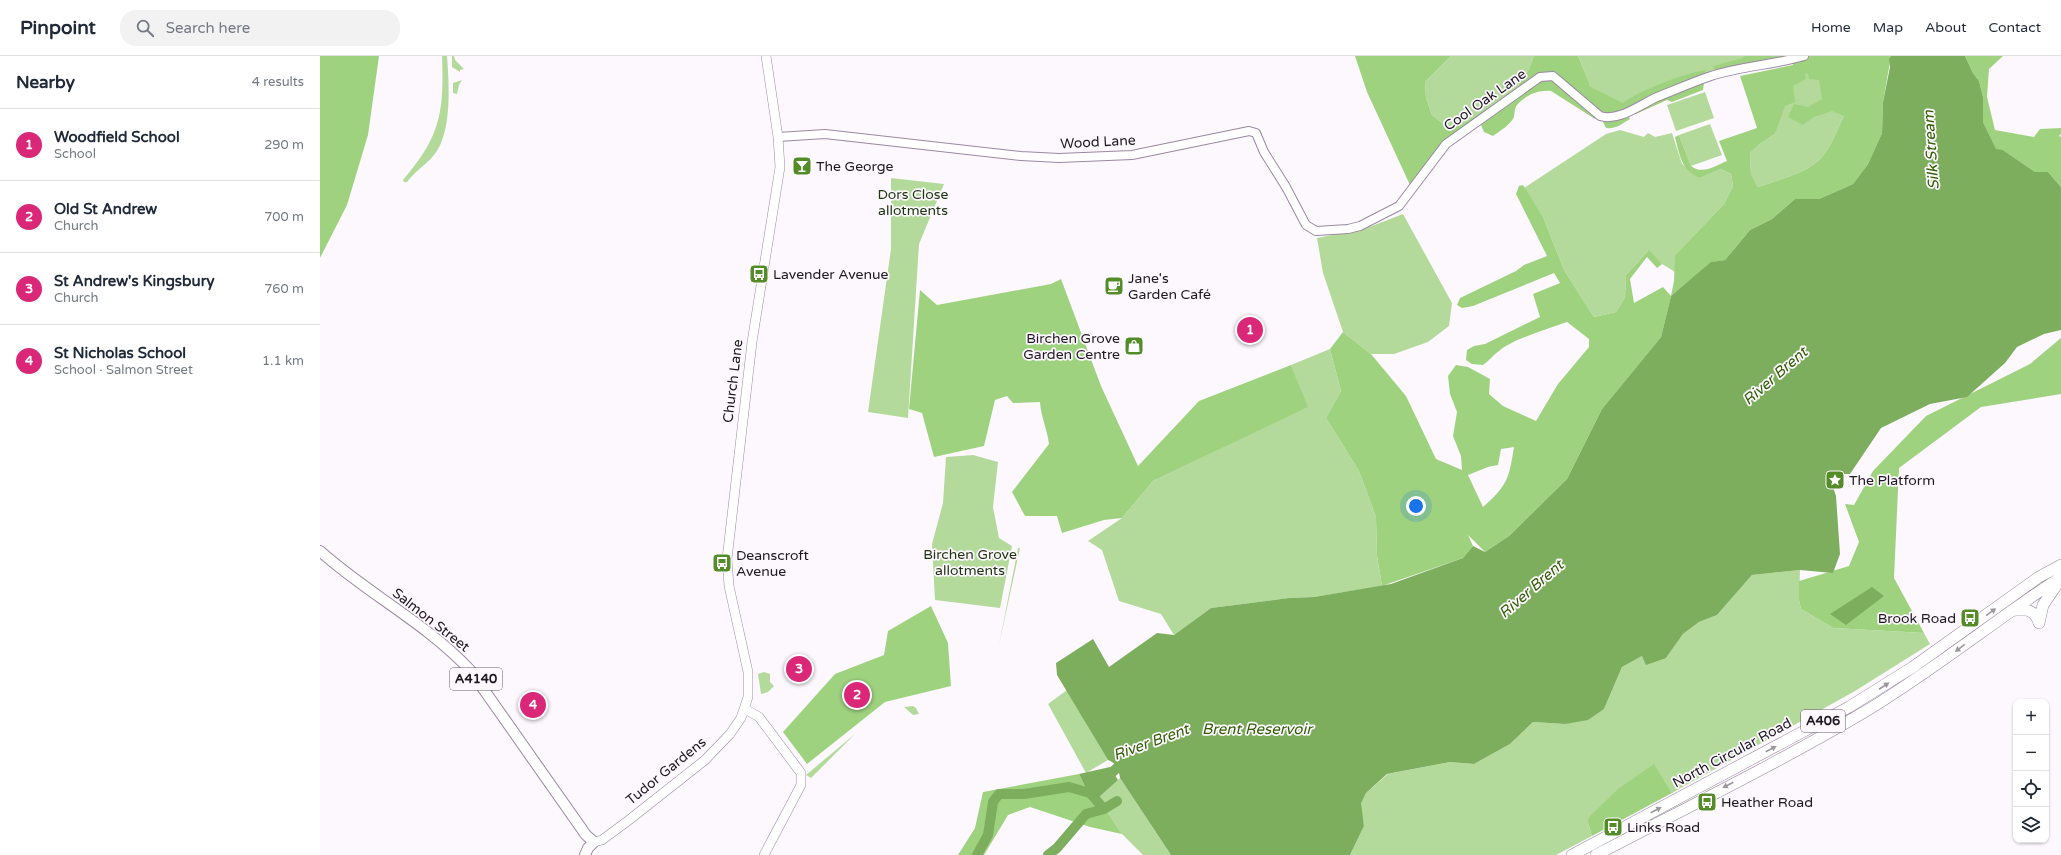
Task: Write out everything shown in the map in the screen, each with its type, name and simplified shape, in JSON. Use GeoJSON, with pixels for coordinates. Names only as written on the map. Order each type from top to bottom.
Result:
{"type":"FeatureCollection","features":[{"type":"Feature","properties":{"kind":"highway","name":"North Circular Road"},"geometry":{"type":"LineString","coordinates":[[1572,855],[1854,704],[1946,644],[2039,577],[2061,565]]}},
{"type":"Feature","properties":{"kind":"highway","name":"North Circular Road"},"geometry":{"type":"LineString","coordinates":[[1596,855],[1866,711],[1948,658],[2010,612],[2061,578]]}},
{"type":"Feature","properties":{"kind":"highway"},"geometry":{"type":"LineString","coordinates":[[2010,612],[2022,609],[2030,611],[2037,617],[2038,623],[2043,605],[2061,578]]}},
{"type":"Feature","properties":{"kind":"main road","name":"Church Lane"},"geometry":{"type":"LineString","coordinates":[[745,709],[748,689],[748,672],[729,586],[727,559],[762,268],[780,167],[778,137],[766,56]]}},
{"type":"Feature","properties":{"kind":"main road","name":"Salmon Street"},"geometry":{"type":"LineString","coordinates":[[320,551],[364,587],[410,619],[454,653],[470,670],[586,835],[594,842]]}},
{"type":"Feature","properties":{"kind":"main road","name":"Tudor Gardens"},"geometry":{"type":"LineString","coordinates":[[594,842],[602,840],[706,760],[730,734],[745,709]]}},
{"type":"Feature","properties":{"kind":"main road"},"geometry":{"type":"LineString","coordinates":[[745,709],[759,717],[801,773],[801,785],[764,855]]}},
{"type":"Feature","properties":{"kind":"main road"},"geometry":{"type":"LineString","coordinates":[[585,855],[588,848],[594,842]]}},
{"type":"Feature","properties":{"kind":"main road"},"geometry":{"type":"LineString","coordinates":[[591,855],[594,842]]}},
{"type":"Feature","properties":{"kind":"street","name":"Cool Oak Lane"},"geometry":{"type":"LineString","coordinates":[[1360,226],[1399,206],[1446,144],[1540,77],[1545,75],[1553,76],[1600,116],[1608,117],[1623,114],[1646,102],[1711,76],[1780,63],[1804,56]]}},
{"type":"Feature","properties":{"kind":"street","name":"Wood Lane"},"geometry":{"type":"LineString","coordinates":[[778,137],[825,134],[1021,156],[1059,158],[1132,155],[1249,132],[1256,133],[1264,152],[1309,228],[1316,231],[1331,232],[1360,226]]}},
{"type":"Feature","properties":{"kind":"green space"},"geometry":{"type":"Polygon","coordinates":[[[442,56],[447,56],[449,92],[447,117],[442,141],[437,151],[430,159],[407,182],[404,182],[403,180],[416,164],[433,136],[438,122],[442,93],[442,56]]]}},
{"type":"Feature","properties":{"kind":"green space"},"geometry":{"type":"Polygon","coordinates":[[[452,56],[454,56],[455,60],[464,69],[460,70],[460,72],[452,67],[452,56]]]}},
{"type":"Feature","properties":{"kind":"green space"},"geometry":{"type":"Polygon","coordinates":[[[1451,56],[1534,56],[1528,71],[1518,84],[1521,88],[1464,123],[1445,125],[1432,115],[1426,98],[1425,82],[1451,56]]]}},
{"type":"Feature","properties":{"kind":"green space"},"geometry":{"type":"Polygon","coordinates":[[[1578,56],[1789,56],[1715,71],[1647,97],[1618,112],[1605,114],[1585,98],[1591,87],[1578,56]]]}},
{"type":"Feature","properties":{"kind":"green space"},"geometry":{"type":"Polygon","coordinates":[[[1820,68],[1844,116],[1832,142],[1822,157],[1809,168],[1758,187],[1751,176],[1750,153],[1761,143],[1775,134],[1790,77],[1820,68]]]}},
{"type":"Feature","properties":{"kind":"green space"},"geometry":{"type":"Polygon","coordinates":[[[462,80],[457,94],[453,93],[453,83],[462,80]]]}},
{"type":"Feature","properties":{"kind":"green space"},"geometry":{"type":"Polygon","coordinates":[[[1705,92],[1714,118],[1676,131],[1667,105],[1705,92]]]}},
{"type":"Feature","properties":{"kind":"green space"},"geometry":{"type":"Polygon","coordinates":[[[1710,124],[1722,155],[1691,166],[1679,135],[1710,124]]]}},
{"type":"Feature","properties":{"kind":"green space"},"geometry":{"type":"Polygon","coordinates":[[[1620,130],[1644,137],[1648,133],[1655,137],[1672,133],[1682,164],[1700,178],[1721,169],[1731,174],[1733,186],[1724,204],[1675,255],[1675,272],[1662,264],[1648,251],[1626,275],[1625,297],[1616,312],[1594,317],[1564,270],[1543,217],[1524,188],[1606,134],[1620,130]]]}},
{"type":"Feature","properties":{"kind":"green space","name":"Dors Close allotments"},"geometry":{"type":"Polygon","coordinates":[[[891,178],[944,184],[919,244],[908,418],[868,412],[891,249],[891,178]]]}},
{"type":"Feature","properties":{"kind":"green space"},"geometry":{"type":"Polygon","coordinates":[[[1403,214],[1452,303],[1449,326],[1428,342],[1394,354],[1371,354],[1343,332],[1323,273],[1317,238],[1364,229],[1403,214]]]}},
{"type":"Feature","properties":{"kind":"green space"},"geometry":{"type":"Polygon","coordinates":[[[1330,349],[1341,391],[1326,418],[1359,471],[1376,517],[1377,556],[1382,586],[1314,597],[1289,598],[1211,608],[1174,635],[1161,614],[1119,601],[1102,550],[1088,541],[1122,518],[1153,481],[1307,407],[1291,365],[1330,349]]]}},
{"type":"Feature","properties":{"kind":"green space","name":"Birchen Grove allotments"},"geometry":{"type":"Polygon","coordinates":[[[973,455],[998,462],[993,507],[999,538],[1012,546],[1000,608],[935,600],[932,544],[943,503],[946,457],[973,455]]]}},
{"type":"Feature","properties":{"kind":"green space"},"geometry":{"type":"Polygon","coordinates":[[[1018,548],[1020,548],[999,645],[1018,548]]]}},
{"type":"Feature","properties":{"kind":"green space"},"geometry":{"type":"Polygon","coordinates":[[[1800,570],[1799,600],[1801,609],[1833,628],[1924,633],[1930,644],[1855,691],[1672,793],[1654,765],[1587,819],[1592,836],[1556,855],[1350,855],[1364,826],[1360,803],[1366,793],[1388,774],[1450,762],[1474,764],[1510,744],[1533,722],[1565,724],[1604,709],[1622,667],[1642,656],[1666,658],[1683,634],[1699,622],[1717,615],[1752,575],[1800,570]]]}},
{"type":"Feature","properties":{"kind":"green space"},"geometry":{"type":"Polygon","coordinates":[[[764,672],[770,674],[770,682],[774,686],[768,692],[761,694],[758,674],[764,672]]]}},
{"type":"Feature","properties":{"kind":"green space"},"geometry":{"type":"Polygon","coordinates":[[[1067,690],[1108,760],[1086,773],[1048,704],[1067,690]]]}},
{"type":"Feature","properties":{"kind":"green space"},"geometry":{"type":"Polygon","coordinates":[[[913,706],[919,714],[913,715],[904,707],[913,706]]]}},
{"type":"Feature","properties":{"kind":"green space"},"geometry":{"type":"Polygon","coordinates":[[[855,734],[811,778],[806,775],[855,734]]]}},
{"type":"Feature","properties":{"kind":"green space"},"geometry":{"type":"Polygon","coordinates":[[[1120,778],[1171,855],[1143,855],[1122,834],[1098,798],[1120,778]]]}},
{"type":"Feature","properties":{"kind":"shaded area"},"geometry":{"type":"Polygon","coordinates":[[[320,56],[379,56],[368,135],[347,205],[320,258],[320,56]]]}},
{"type":"Feature","properties":{"kind":"shaded area"},"geometry":{"type":"Polygon","coordinates":[[[1355,56],[1451,56],[1425,82],[1426,98],[1432,115],[1445,125],[1464,123],[1511,93],[1432,158],[1431,157],[1410,185],[1367,92],[1355,56]]]}},
{"type":"Feature","properties":{"kind":"shaded area"},"geometry":{"type":"Polygon","coordinates":[[[1534,56],[1578,56],[1591,87],[1623,103],[1641,92],[1663,83],[1706,70],[1703,75],[1647,97],[1618,112],[1605,114],[1552,72],[1542,73],[1521,88],[1518,84],[1528,71],[1534,56]]]}},
{"type":"Feature","properties":{"kind":"shaded area"},"geometry":{"type":"Polygon","coordinates":[[[1744,56],[1788,56],[1782,59],[1715,70],[1713,66],[1743,58],[1744,56]]]}},
{"type":"Feature","properties":{"kind":"shaded area"},"geometry":{"type":"Polygon","coordinates":[[[1791,56],[1891,56],[1883,102],[1882,133],[1868,164],[1853,184],[1819,199],[1795,199],[1772,219],[1750,230],[1725,260],[1713,262],[1671,296],[1674,281],[1675,255],[1724,204],[1733,186],[1731,174],[1721,169],[1700,178],[1689,171],[1682,162],[1675,137],[1679,135],[1691,166],[1700,170],[1709,169],[1727,161],[1719,141],[1757,128],[1740,76],[1793,65],[1791,56]],[[1808,73],[1805,74],[1806,79],[1793,86],[1795,102],[1785,106],[1775,134],[1761,143],[1750,153],[1751,175],[1758,187],[1801,172],[1816,163],[1829,148],[1844,116],[1832,111],[1814,117],[1803,125],[1788,117],[1794,104],[1808,107],[1822,99],[1819,80],[1809,79],[1808,73]]]}},
{"type":"Feature","properties":{"kind":"shaded area"},"geometry":{"type":"Polygon","coordinates":[[[1965,56],[2003,56],[1989,69],[1987,97],[1995,130],[2034,137],[2040,129],[2061,128],[2061,134],[2059,136],[2061,137],[2061,187],[2048,172],[2035,172],[2003,150],[1996,150],[1983,122],[1983,97],[1979,81],[1973,73],[1965,56]]]}},
{"type":"Feature","properties":{"kind":"shaded area"},"geometry":{"type":"Polygon","coordinates":[[[1550,78],[1596,114],[1595,119],[1551,91],[1541,91],[1524,98],[1516,106],[1514,117],[1508,125],[1493,136],[1484,132],[1481,125],[1540,80],[1550,78]]]}},
{"type":"Feature","properties":{"kind":"shaded area"},"geometry":{"type":"Polygon","coordinates":[[[1704,83],[1703,90],[1672,102],[1667,100],[1636,114],[1635,111],[1651,102],[1704,83]]]}},
{"type":"Feature","properties":{"kind":"shaded area"},"geometry":{"type":"Polygon","coordinates":[[[1629,117],[1630,119],[1613,128],[1606,128],[1603,122],[1629,117]]]}},
{"type":"Feature","properties":{"kind":"shaded area"},"geometry":{"type":"Polygon","coordinates":[[[1523,185],[1543,217],[1564,270],[1594,317],[1616,312],[1625,297],[1626,275],[1649,250],[1662,264],[1657,268],[1647,257],[1630,279],[1634,303],[1663,287],[1671,296],[1661,337],[1602,409],[1567,479],[1509,536],[1485,552],[1468,535],[1473,546],[1463,558],[1382,586],[1377,556],[1376,517],[1359,471],[1326,418],[1341,391],[1330,349],[1343,332],[1371,354],[1406,396],[1436,459],[1462,470],[1461,456],[1453,436],[1457,412],[1450,394],[1448,376],[1456,365],[1468,367],[1490,379],[1489,394],[1503,406],[1536,421],[1558,384],[1589,347],[1589,339],[1567,322],[1513,342],[1483,365],[1472,364],[1466,360],[1467,350],[1474,346],[1485,344],[1540,317],[1533,294],[1560,283],[1554,273],[1473,306],[1462,308],[1457,305],[1460,298],[1516,271],[1524,265],[1547,256],[1516,194],[1519,186],[1523,185]],[[1514,447],[1501,449],[1498,465],[1488,467],[1468,475],[1483,507],[1498,493],[1506,480],[1511,466],[1514,447]]]}},
{"type":"Feature","properties":{"kind":"shaded area"},"geometry":{"type":"Polygon","coordinates":[[[1061,279],[1101,386],[1138,466],[1199,401],[1291,365],[1308,407],[1153,481],[1122,518],[1104,520],[1062,533],[1057,516],[1025,516],[1012,492],[1049,444],[1040,402],[1013,403],[1007,396],[995,400],[984,446],[934,457],[922,413],[909,409],[920,290],[937,305],[1051,284],[1061,279]]]}},
{"type":"Feature","properties":{"kind":"shaded area"},"geometry":{"type":"Polygon","coordinates":[[[2061,338],[2061,394],[1981,407],[1899,468],[1894,578],[1924,633],[1833,628],[1801,609],[1799,600],[1799,581],[1849,566],[1859,542],[1845,504],[1854,505],[1873,471],[1926,416],[2030,364],[2061,338]]]}},
{"type":"Feature","properties":{"kind":"shaded area"},"geometry":{"type":"Polygon","coordinates":[[[931,606],[948,643],[951,686],[885,702],[807,764],[783,732],[835,674],[884,655],[888,631],[931,606]]]}},
{"type":"Feature","properties":{"kind":"shaded area"},"geometry":{"type":"Polygon","coordinates":[[[1654,764],[1672,793],[1592,836],[1587,819],[1618,789],[1654,764]]]}},
{"type":"Feature","properties":{"kind":"shaded area"},"geometry":{"type":"Polygon","coordinates":[[[1079,774],[1092,801],[1098,798],[1122,834],[1090,827],[1030,807],[1008,815],[984,855],[958,855],[975,828],[983,792],[1079,774]]]}},
{"type":"Feature","properties":{"kind":"water","name":"Brent Reservoir"},"geometry":{"type":"Polygon","coordinates":[[[1891,56],[1965,56],[1973,73],[1979,81],[1983,97],[1983,122],[1996,149],[2003,150],[2035,172],[2048,172],[2061,187],[2061,330],[2044,334],[2017,347],[2005,363],[1967,397],[1930,404],[1881,428],[1850,474],[1837,474],[1830,478],[1836,496],[1840,554],[1833,573],[1800,570],[1752,575],[1717,615],[1699,622],[1683,634],[1666,658],[1646,665],[1642,656],[1622,667],[1604,709],[1588,720],[1565,724],[1533,722],[1510,744],[1474,764],[1450,762],[1387,774],[1366,793],[1361,803],[1364,826],[1350,855],[1171,855],[1120,778],[1117,767],[1108,760],[1057,675],[1056,663],[1093,639],[1109,667],[1157,633],[1174,635],[1211,608],[1289,598],[1314,597],[1391,584],[1463,558],[1473,546],[1485,552],[1509,536],[1567,479],[1602,409],[1661,337],[1671,296],[1711,262],[1725,260],[1750,230],[1772,219],[1795,199],[1819,199],[1853,184],[1868,164],[1882,133],[1883,102],[1890,67],[1889,59],[1891,56]]]}},
{"type":"Feature","properties":{"kind":"water"},"geometry":{"type":"Polygon","coordinates":[[[1872,587],[1884,596],[1846,625],[1830,614],[1872,587]]]}},
{"type":"Feature","properties":{"kind":"water"},"geometry":{"type":"Polygon","coordinates":[[[1110,767],[1118,780],[1098,798],[1092,801],[1079,774],[1110,767]]]}},
{"type":"Feature","properties":{"kind":"waterway","name":"River Brent"},"geometry":{"type":"LineString","coordinates":[[977,855],[988,835],[993,802],[999,794],[1024,794],[1069,787],[1090,793],[1118,767],[1131,763]]}},
{"type":"Feature","properties":{"kind":"waterway"},"geometry":{"type":"LineString","coordinates":[[1090,793],[1104,809]]}},
{"type":"Feature","properties":{"kind":"waterway"},"geometry":{"type":"LineString","coordinates":[[1048,855],[1057,848],[1086,814],[1104,809],[1117,801]]}},
{"type":"Feature","properties":{"kind":"place","name":"The George"},"geometry":{"type":"Point","coordinates":[802,166]}},
{"type":"Feature","properties":{"kind":"place","name":"Lavender Avenue"},"geometry":{"type":"Point","coordinates":[759,274]}},
{"type":"Feature","properties":{"kind":"place","name":"Jane's Garden Café"},"geometry":{"type":"Point","coordinates":[1114,286]}},
{"type":"Feature","properties":{"kind":"place","name":"Woodfield School"},"geometry":{"type":"Point","coordinates":[1250,330]}},
{"type":"Feature","properties":{"kind":"place","name":"Birchen Grove Garden Centre"},"geometry":{"type":"Point","coordinates":[1134,346]}},
{"type":"Feature","properties":{"kind":"place","name":"The Platform"},"geometry":{"type":"Point","coordinates":[1835,480]}},
{"type":"Feature","properties":{"kind":"place","name":"Deanscroft Avenue"},"geometry":{"type":"Point","coordinates":[722,563]}},
{"type":"Feature","properties":{"kind":"place","name":"Brook Road"},"geometry":{"type":"Point","coordinates":[1970,618]}},
{"type":"Feature","properties":{"kind":"place","name":"St Andrew's Kingsbury"},"geometry":{"type":"Point","coordinates":[799,669]}},
{"type":"Feature","properties":{"kind":"place","name":"Old St Andrew"},"geometry":{"type":"Point","coordinates":[857,695]}},
{"type":"Feature","properties":{"kind":"place","name":"St Nicholas School"},"geometry":{"type":"Point","coordinates":[533,705]}},
{"type":"Feature","properties":{"kind":"place","name":"Heather Road"},"geometry":{"type":"Point","coordinates":[1707,802]}},
{"type":"Feature","properties":{"kind":"place","name":"Links Road"},"geometry":{"type":"Point","coordinates":[1613,827]}},
{"type":"Feature","properties":{"kind":"water label","name":"Silk Stream"},"geometry":{"type":"Point","coordinates":[1931,150]}}]}
